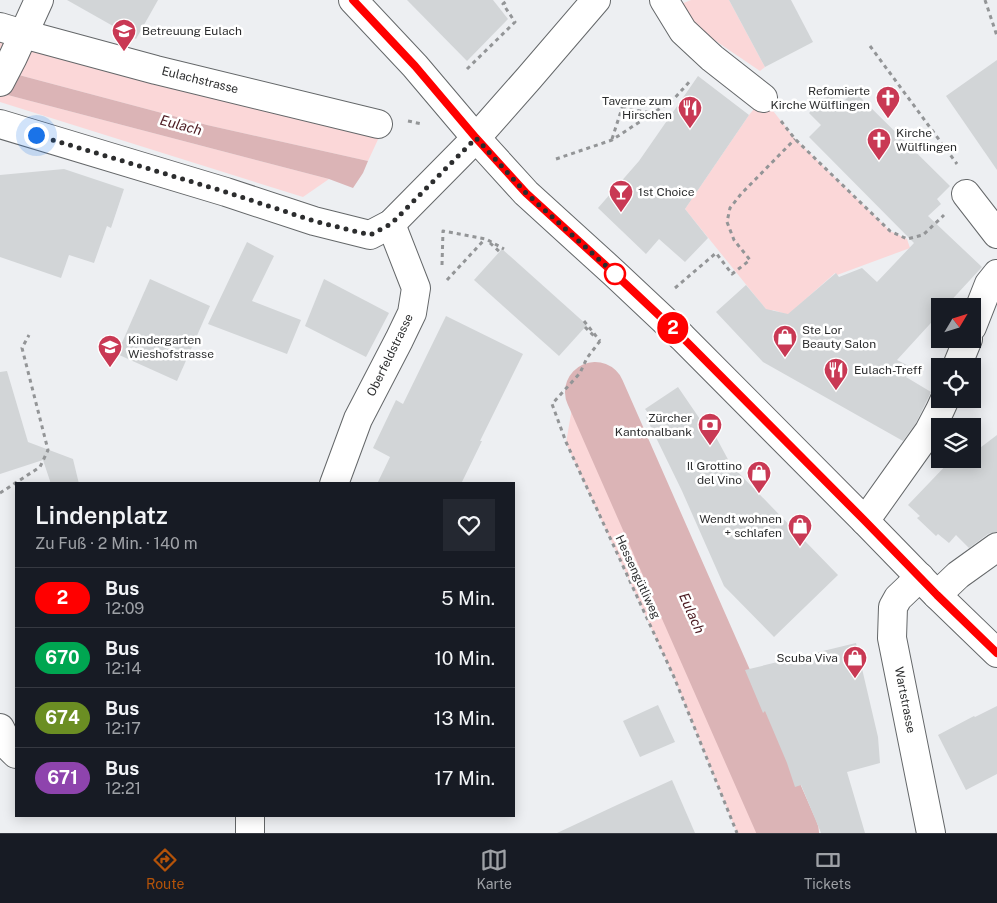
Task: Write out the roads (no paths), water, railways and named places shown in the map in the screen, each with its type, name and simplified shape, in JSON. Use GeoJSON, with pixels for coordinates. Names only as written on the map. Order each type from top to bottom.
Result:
{"type":"FeatureCollection","features":[{"type":"Feature","properties":{"kind":"street"},"geometry":{"type":"LineString","coordinates":[[0,82],[12,40],[39,0]]}},
{"type":"Feature","properties":{"kind":"street"},"geometry":{"type":"LineString","coordinates":[[353,0],[415,66],[526,193],[682,337],[928,586],[997,653]]}},
{"type":"Feature","properties":{"kind":"street"},"geometry":{"type":"LineString","coordinates":[[0,124],[226,192],[314,221],[370,235],[391,224],[476,138],[596,0]]}},
{"type":"Feature","properties":{"kind":"street"},"geometry":{"type":"LineString","coordinates":[[664,0],[683,31],[712,58],[763,98]]}},
{"type":"Feature","properties":{"kind":"street","name":"Eulachstrasse"},"geometry":{"type":"LineString","coordinates":[[12,40],[156,70],[378,124]]}},
{"type":"Feature","properties":{"kind":"street"},"geometry":{"type":"LineString","coordinates":[[966,194],[997,234]]}},
{"type":"Feature","properties":{"kind":"street","name":"Oberfeldstrasse"},"geometry":{"type":"LineString","coordinates":[[335,482],[358,419],[412,313],[416,288],[391,224]]}},
{"type":"Feature","properties":{"kind":"street"},"geometry":{"type":"LineString","coordinates":[[981,304],[989,284],[997,274]]}},
{"type":"Feature","properties":{"kind":"street"},"geometry":{"type":"LineString","coordinates":[[865,521],[929,431],[941,408]]}},
{"type":"Feature","properties":{"kind":"street","name":"Wartstrasse"},"geometry":{"type":"LineString","coordinates":[[931,833],[892,638],[893,607],[898,598],[958,575],[997,546]]}},
{"type":"Feature","properties":{"kind":"street"},"geometry":{"type":"LineString","coordinates":[[0,728],[10,748],[15,753]]}},
{"type":"Feature","properties":{"kind":"street"},"geometry":{"type":"LineString","coordinates":[[250,817],[250,833]]}},
{"type":"Feature","properties":{"kind":"water"},"geometry":{"type":"Polygon","coordinates":[[[0,70],[207,125],[368,161],[353,188],[329,179],[0,93],[0,70]]]}},
{"type":"Feature","properties":{"kind":"waterway","name":"Eulach"},"geometry":{"type":"LineString","coordinates":[[595,392],[789,833]]}},
{"type":"Feature","properties":{"kind":"place","name":"Betreuung Eulach"},"geometry":{"type":"Point","coordinates":[124,52]}},
{"type":"Feature","properties":{"kind":"place","name":"Refomierte Kirche Wülflingen"},"geometry":{"type":"Point","coordinates":[888,119]}},
{"type":"Feature","properties":{"kind":"place","name":"Taverne zum Hirschen"},"geometry":{"type":"Point","coordinates":[690,129]}},
{"type":"Feature","properties":{"kind":"place","name":"Kirche Wülflingen"},"geometry":{"type":"Point","coordinates":[879,161]}},
{"type":"Feature","properties":{"kind":"place","name":"1st Choice"},"geometry":{"type":"Point","coordinates":[621,213]}},
{"type":"Feature","properties":{"kind":"place","name":"Ste Lor Beauty Salon"},"geometry":{"type":"Point","coordinates":[785,358]}},
{"type":"Feature","properties":{"kind":"place","name":"Kindergarten Wieshofstrasse"},"geometry":{"type":"Point","coordinates":[110,368]}},
{"type":"Feature","properties":{"kind":"place","name":"Eulach-Treff"},"geometry":{"type":"Point","coordinates":[836,391]}},
{"type":"Feature","properties":{"kind":"place","name":"Zürcher Kantonalbank"},"geometry":{"type":"Point","coordinates":[710,446]}},
{"type":"Feature","properties":{"kind":"place","name":"Il Grottino del Vino"},"geometry":{"type":"Point","coordinates":[759,494]}},
{"type":"Feature","properties":{"kind":"place","name":"Wendt wohnen + schlafen"},"geometry":{"type":"Point","coordinates":[800,547]}},
{"type":"Feature","properties":{"kind":"place","name":"Scuba Viva"},"geometry":{"type":"Point","coordinates":[855,679]}}]}
